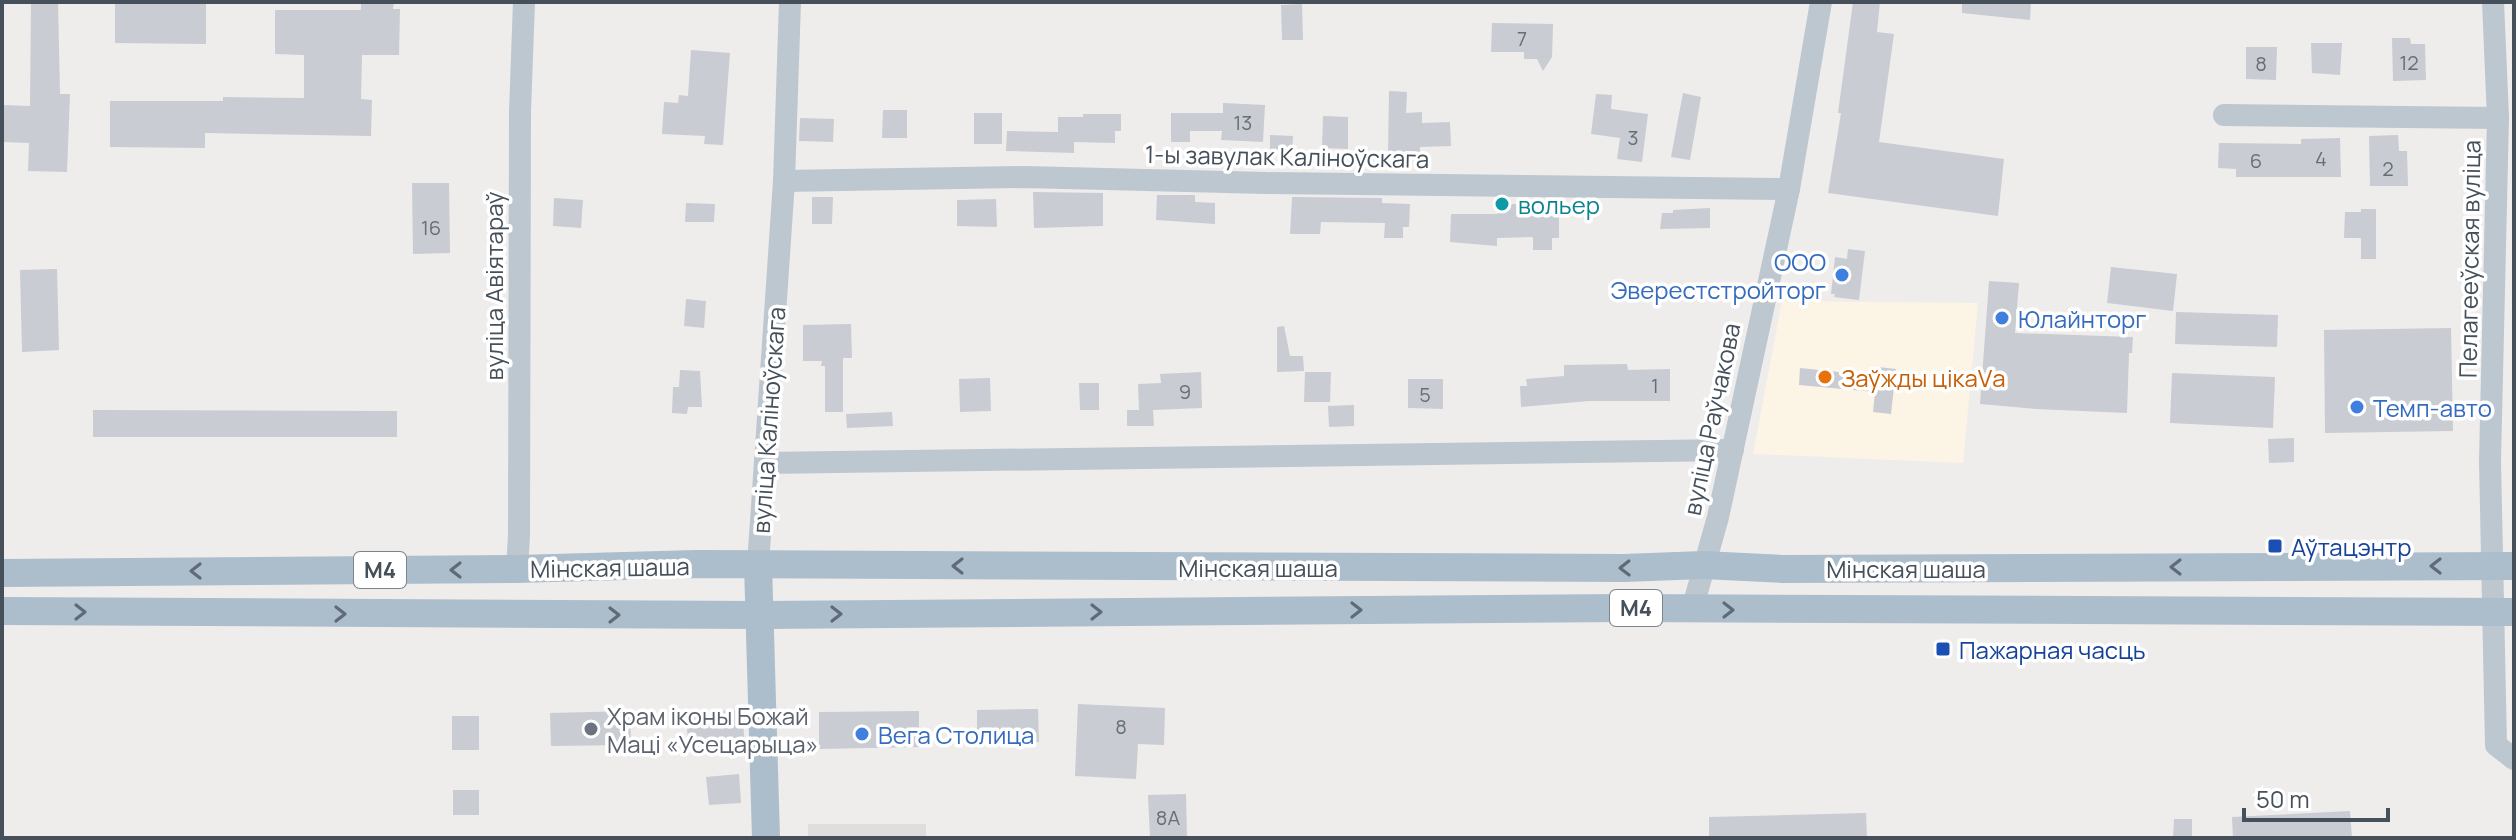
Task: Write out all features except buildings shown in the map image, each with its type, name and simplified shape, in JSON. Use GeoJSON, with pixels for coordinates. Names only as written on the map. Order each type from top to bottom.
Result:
{"type":"FeatureCollection","features":[{"type":"Feature","properties":{"kind":"main road","name":"Мінская шаша"},"geometry":{"type":"LineString","coordinates":[[2,573],[758,565],[1579,568],[1703,565],[1783,569],[2503,566]]}},
{"type":"Feature","properties":{"kind":"main road","name":"вуліца Каліноўскага"},"geometry":{"type":"LineString","coordinates":[[758,565],[766,838]]}},
{"type":"Feature","properties":{"kind":"main road","name":"Мінская шаша"},"geometry":{"type":"LineString","coordinates":[[2,611],[758,615],[1692,610],[2503,612]]}},
{"type":"Feature","properties":{"kind":"street","name":"вуліца Авіятараў"},"geometry":{"type":"LineString","coordinates":[[517,569],[520,112],[524,2]]}},
{"type":"Feature","properties":{"kind":"street","name":"вуліца Каліноўскага"},"geometry":{"type":"LineString","coordinates":[[758,565],[784,181],[790,2]]}},
{"type":"Feature","properties":{"kind":"street","name":"вуліца Раўчакова"},"geometry":{"type":"LineString","coordinates":[[1692,610],[1718,517],[1789,189],[1821,2]]}},
{"type":"Feature","properties":{"kind":"street","name":"Пелагееўская вуліца"},"geometry":{"type":"LineString","coordinates":[[2493,2],[2498,118],[2490,461],[2503,566],[2496,745],[2514,759]]}},
{"type":"Feature","properties":{"kind":"street"},"geometry":{"type":"LineString","coordinates":[[2224,115],[2498,118]]}},
{"type":"Feature","properties":{"kind":"street","name":"1-ы завулак Каліноўскага"},"geometry":{"type":"LineString","coordinates":[[784,181],[1024,177],[1251,183],[1789,189]]}},
{"type":"Feature","properties":{"kind":"street"},"geometry":{"type":"LineString","coordinates":[[765,463],[1733,450]]}},
{"type":"Feature","properties":{"kind":"shaded area"},"geometry":{"type":"Polygon","coordinates":[[[1782,301],[1978,303],[1963,463],[1753,454],[1782,301]]]}},
{"type":"Feature","properties":{"kind":"shaded area"},"geometry":{"type":"Polygon","coordinates":[[[808,824],[926,824],[926,838],[808,838],[808,824]]]}},
{"type":"Feature","properties":{"kind":"place","name":"вольер"},"geometry":{"type":"Point","coordinates":[1502,204]}},
{"type":"Feature","properties":{"kind":"place","name":"ООО Эверестстройторг"},"geometry":{"type":"Point","coordinates":[1842,275]}},
{"type":"Feature","properties":{"kind":"place","name":"Юлайнторг"},"geometry":{"type":"Point","coordinates":[2002,318]}},
{"type":"Feature","properties":{"kind":"place","name":"Заўжды цікаVа"},"geometry":{"type":"Point","coordinates":[1825,377]}},
{"type":"Feature","properties":{"kind":"place","name":"Темп-авто"},"geometry":{"type":"Point","coordinates":[2357,407]}},
{"type":"Feature","properties":{"kind":"place","name":"Аўтацэнтр"},"geometry":{"type":"Point","coordinates":[2275,546]}},
{"type":"Feature","properties":{"kind":"place","name":"Пажарная часць"},"geometry":{"type":"Point","coordinates":[1943,649]}},
{"type":"Feature","properties":{"kind":"place","name":"Храм іконы Божай Маці «Усецарыца»"},"geometry":{"type":"Point","coordinates":[591,729]}},
{"type":"Feature","properties":{"kind":"place","name":"Вега Столица"},"geometry":{"type":"Point","coordinates":[862,734]}}]}
